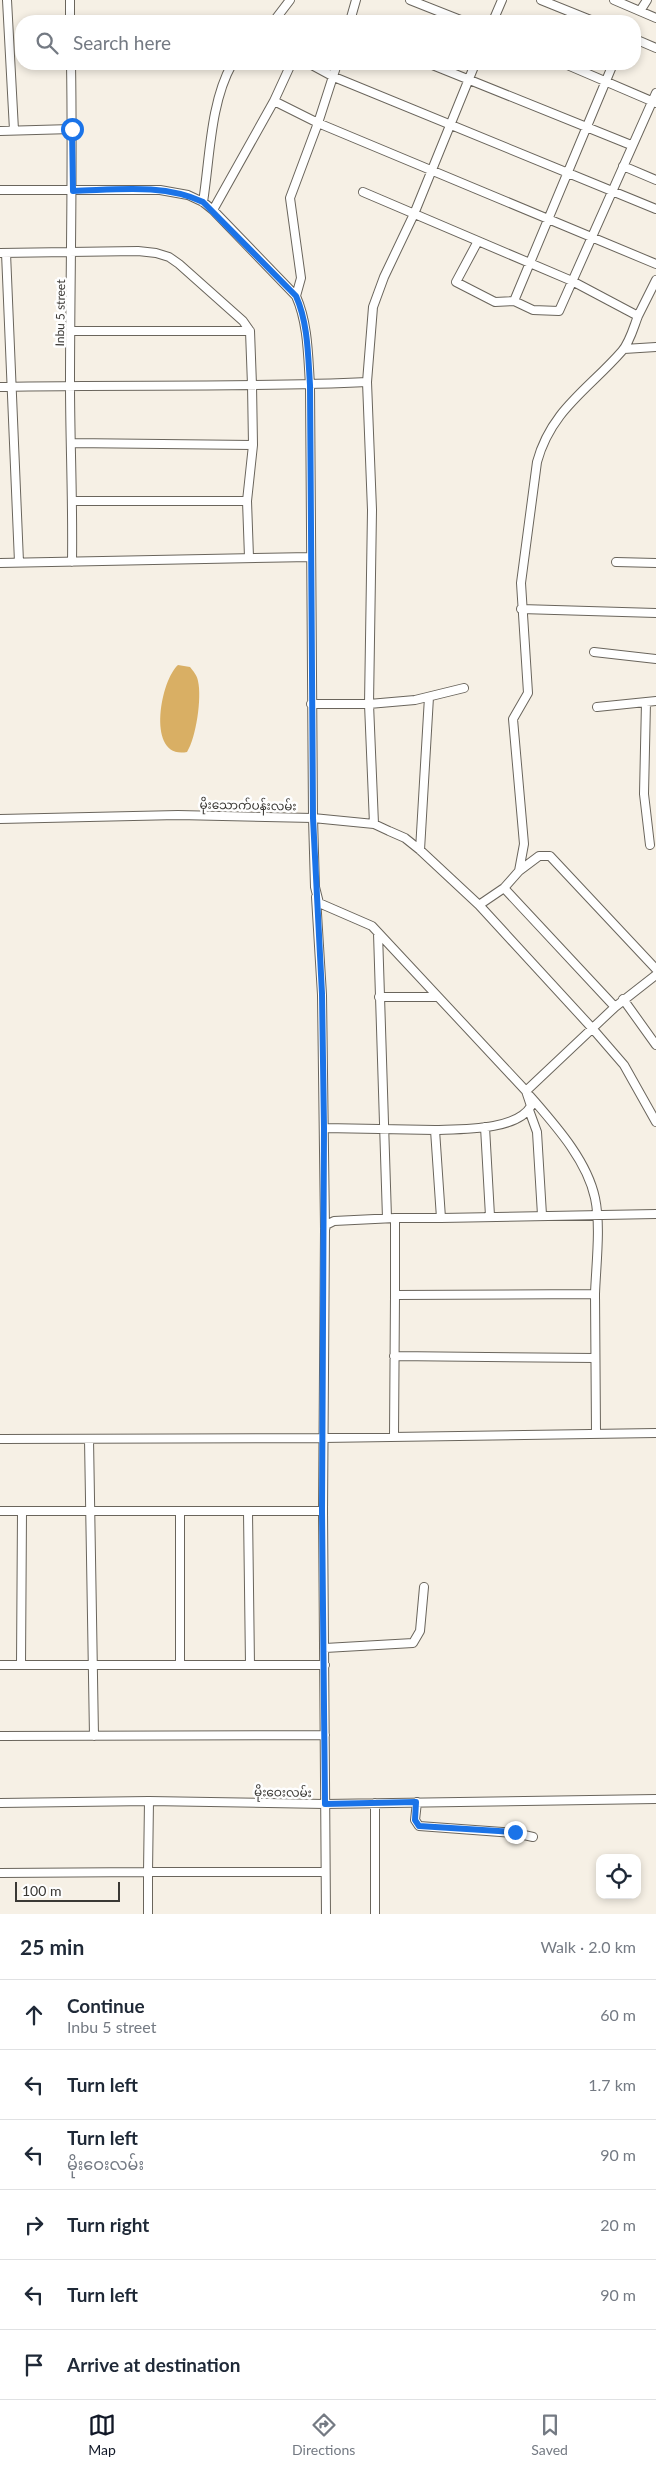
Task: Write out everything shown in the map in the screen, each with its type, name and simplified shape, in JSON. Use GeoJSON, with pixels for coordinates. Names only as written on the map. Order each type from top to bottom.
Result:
{"type":"FeatureCollection","features":[{"type":"Feature","properties":{"kind":"street"},"geometry":{"type":"LineString","coordinates":[[7,0],[14,130]]}},
{"type":"Feature","properties":{"kind":"street"},"geometry":{"type":"LineString","coordinates":[[70,0],[70,15]]}},
{"type":"Feature","properties":{"kind":"street"},"geometry":{"type":"LineString","coordinates":[[279,15],[290,0]]}},
{"type":"Feature","properties":{"kind":"street"},"geometry":{"type":"LineString","coordinates":[[352,15],[356,0]]}},
{"type":"Feature","properties":{"kind":"street"},"geometry":{"type":"LineString","coordinates":[[410,0],[448,15]]}},
{"type":"Feature","properties":{"kind":"street"},"geometry":{"type":"LineString","coordinates":[[496,15],[502,0]]}},
{"type":"Feature","properties":{"kind":"street"},"geometry":{"type":"LineString","coordinates":[[541,0],[578,15]]}},
{"type":"Feature","properties":{"kind":"street"},"geometry":{"type":"LineString","coordinates":[[614,0],[656,18]]}},
{"type":"Feature","properties":{"kind":"street"},"geometry":{"type":"LineString","coordinates":[[640,11],[647,0]]}},
{"type":"Feature","properties":{"kind":"street"},"geometry":{"type":"LineString","coordinates":[[641,42],[656,48]]}},
{"type":"Feature","properties":{"kind":"street","name":"Inbu 5 street"},"geometry":{"type":"LineString","coordinates":[[71,70],[73,191],[70,384],[74,501],[72,562]]}},
{"type":"Feature","properties":{"kind":"street"},"geometry":{"type":"LineString","coordinates":[[203,202],[217,107],[221,90],[229,70]]}},
{"type":"Feature","properties":{"kind":"street"},"geometry":{"type":"LineString","coordinates":[[213,210],[274,101],[288,70]]}},
{"type":"Feature","properties":{"kind":"street"},"geometry":{"type":"LineString","coordinates":[[321,70],[450,126],[656,209]]}},
{"type":"Feature","properties":{"kind":"street"},"geometry":{"type":"LineString","coordinates":[[296,296],[300,278],[290,198],[336,70]]}},
{"type":"Feature","properties":{"kind":"street"},"geometry":{"type":"LineString","coordinates":[[444,70],[631,145]]}},
{"type":"Feature","properties":{"kind":"street"},"geometry":{"type":"LineString","coordinates":[[374,824],[369,704],[372,510],[367,382],[373,308],[377,293],[414,214],[472,70]]}},
{"type":"Feature","properties":{"kind":"street"},"geometry":{"type":"LineString","coordinates":[[579,70],[654,102]]}},
{"type":"Feature","properties":{"kind":"street"},"geometry":{"type":"LineString","coordinates":[[514,301],[611,70]]}},
{"type":"Feature","properties":{"kind":"street"},"geometry":{"type":"LineString","coordinates":[[478,241],[456,282],[495,302],[514,301],[533,310],[559,311],[631,145],[654,102],[656,93]]}},
{"type":"Feature","properties":{"kind":"street"},"geometry":{"type":"LineString","coordinates":[[274,101],[318,123],[550,218],[590,238],[656,264]]}},
{"type":"Feature","properties":{"kind":"street"},"geometry":{"type":"LineString","coordinates":[[0,131],[72,129]]}},
{"type":"Feature","properties":{"kind":"street"},"geometry":{"type":"LineString","coordinates":[[623,166],[656,180]]}},
{"type":"Feature","properties":{"kind":"street"},"geometry":{"type":"LineString","coordinates":[[0,190],[160,190],[188,195],[203,202],[213,210],[296,296],[301,308],[305,328],[310,385],[313,818],[322,994],[324,1128],[325,1230],[322,1511],[325,1648],[326,1914]]}},
{"type":"Feature","properties":{"kind":"street"},"geometry":{"type":"LineString","coordinates":[[362,192],[572,281],[638,316]]}},
{"type":"Feature","properties":{"kind":"street"},"geometry":{"type":"LineString","coordinates":[[19,562],[12,387],[3,254],[72,252],[138,251],[169,257],[234,312],[250,331],[253,444],[247,501],[249,557]]}},
{"type":"Feature","properties":{"kind":"street"},"geometry":{"type":"LineString","coordinates":[[519,871],[524,844],[513,719],[528,693],[521,609],[521,582],[537,462],[542,443],[571,400],[624,349],[656,280]]}},
{"type":"Feature","properties":{"kind":"street"},"geometry":{"type":"LineString","coordinates":[[70,331],[250,331]]}},
{"type":"Feature","properties":{"kind":"street"},"geometry":{"type":"LineString","coordinates":[[624,349],[656,347]]}},
{"type":"Feature","properties":{"kind":"street"},"geometry":{"type":"LineString","coordinates":[[0,387],[70,384],[310,385],[367,382]]}},
{"type":"Feature","properties":{"kind":"street"},"geometry":{"type":"LineString","coordinates":[[72,443],[253,444]]}},
{"type":"Feature","properties":{"kind":"street"},"geometry":{"type":"LineString","coordinates":[[74,501],[247,501]]}},
{"type":"Feature","properties":{"kind":"street"},"geometry":{"type":"LineString","coordinates":[[0,562],[311,557]]}},
{"type":"Feature","properties":{"kind":"street"},"geometry":{"type":"LineString","coordinates":[[616,562],[656,563]]}},
{"type":"Feature","properties":{"kind":"street"},"geometry":{"type":"LineString","coordinates":[[521,609],[656,613]]}},
{"type":"Feature","properties":{"kind":"street"},"geometry":{"type":"LineString","coordinates":[[594,652],[656,659]]}},
{"type":"Feature","properties":{"kind":"street"},"geometry":{"type":"LineString","coordinates":[[311,704],[369,704],[428,697],[464,688]]}},
{"type":"Feature","properties":{"kind":"street"},"geometry":{"type":"LineString","coordinates":[[420,850],[428,697]]}},
{"type":"Feature","properties":{"kind":"street"},"geometry":{"type":"LineString","coordinates":[[597,708],[656,701]]}},
{"type":"Feature","properties":{"kind":"street"},"geometry":{"type":"LineString","coordinates":[[646,702],[644,794],[650,845]]}},
{"type":"Feature","properties":{"kind":"street","name":"မိုးသောက်ပန်းလမ်း"},"geometry":{"type":"LineString","coordinates":[[0,819],[178,815],[313,818],[374,824],[405,838],[479,905],[592,1028],[624,1065],[656,1122]]}},
{"type":"Feature","properties":{"kind":"street"},"geometry":{"type":"LineString","coordinates":[[479,905],[504,888],[519,871],[539,856],[550,856],[656,969]]}},
{"type":"Feature","properties":{"kind":"street"},"geometry":{"type":"LineString","coordinates":[[504,888],[615,1007]]}},
{"type":"Feature","properties":{"kind":"street"},"geometry":{"type":"LineString","coordinates":[[316,897],[325,907],[360,920],[378,933],[526,1091],[558,1129],[580,1162],[593,1190],[597,1214],[595,1294],[596,1433]]}},
{"type":"Feature","properties":{"kind":"street"},"geometry":{"type":"LineString","coordinates":[[378,933],[384,1130],[395,1295],[394,1436]]}},
{"type":"Feature","properties":{"kind":"street"},"geometry":{"type":"LineString","coordinates":[[526,1091],[615,1007],[656,975]]}},
{"type":"Feature","properties":{"kind":"street"},"geometry":{"type":"LineString","coordinates":[[379,997],[438,997]]}},
{"type":"Feature","properties":{"kind":"street"},"geometry":{"type":"LineString","coordinates":[[624,999],[656,1045]]}},
{"type":"Feature","properties":{"kind":"street"},"geometry":{"type":"LineString","coordinates":[[324,1128],[435,1130],[485,1127],[516,1120],[529,1110],[532,1103],[526,1091]]}},
{"type":"Feature","properties":{"kind":"street"},"geometry":{"type":"LineString","coordinates":[[529,1110],[537,1132],[542,1215]]}},
{"type":"Feature","properties":{"kind":"street"},"geometry":{"type":"LineString","coordinates":[[485,1127],[490,1216]]}},
{"type":"Feature","properties":{"kind":"street"},"geometry":{"type":"LineString","coordinates":[[435,1130],[441,1218]]}},
{"type":"Feature","properties":{"kind":"street"},"geometry":{"type":"LineString","coordinates":[[325,1230],[326,1225],[334,1221],[391,1218],[656,1214]]}},
{"type":"Feature","properties":{"kind":"street"},"geometry":{"type":"LineString","coordinates":[[395,1295],[595,1294]]}},
{"type":"Feature","properties":{"kind":"street"},"geometry":{"type":"LineString","coordinates":[[394,1356],[595,1358]]}},
{"type":"Feature","properties":{"kind":"street"},"geometry":{"type":"LineString","coordinates":[[0,1439],[323,1438],[656,1433]]}},
{"type":"Feature","properties":{"kind":"street"},"geometry":{"type":"LineString","coordinates":[[89,1439],[94,1736]]}},
{"type":"Feature","properties":{"kind":"street"},"geometry":{"type":"LineString","coordinates":[[0,1511],[180,1513],[322,1511]]}},
{"type":"Feature","properties":{"kind":"street"},"geometry":{"type":"LineString","coordinates":[[21,1666],[22,1512]]}},
{"type":"Feature","properties":{"kind":"street"},"geometry":{"type":"LineString","coordinates":[[248,1512],[250,1665]]}},
{"type":"Feature","properties":{"kind":"street"},"geometry":{"type":"LineString","coordinates":[[180,1513],[180,1666]]}},
{"type":"Feature","properties":{"kind":"street"},"geometry":{"type":"LineString","coordinates":[[325,1648],[413,1642],[420,1631],[424,1587]]}},
{"type":"Feature","properties":{"kind":"street"},"geometry":{"type":"LineString","coordinates":[[0,1665],[325,1665]]}},
{"type":"Feature","properties":{"kind":"street"},"geometry":{"type":"LineString","coordinates":[[0,1736],[325,1735]]}},
{"type":"Feature","properties":{"kind":"street","name":"မိုးဝေးလမ်း"},"geometry":{"type":"LineString","coordinates":[[0,1803],[149,1801],[325,1804],[656,1799]]}},
{"type":"Feature","properties":{"kind":"street"},"geometry":{"type":"LineString","coordinates":[[148,1914],[149,1801]]}},
{"type":"Feature","properties":{"kind":"street"},"geometry":{"type":"LineString","coordinates":[[375,1802],[375,1914]]}},
{"type":"Feature","properties":{"kind":"street"},"geometry":{"type":"LineString","coordinates":[[416,1802],[415,1820],[419,1826],[515,1832],[533,1836]]}},
{"type":"Feature","properties":{"kind":"street"},"geometry":{"type":"LineString","coordinates":[[0,1873],[325,1872]]}},
{"type":"Feature","properties":{"kind":"shaded area"},"geometry":{"type":"Polygon","coordinates":[[[178,665],[190,667],[197,677],[199,688],[199,707],[193,737],[187,752],[174,751],[166,744],[161,732],[160,718],[166,686],[178,665]]]}},
{"type":"Feature","properties":{"kind":"route"},"geometry":{"type":"LineString","coordinates":[[72,129],[73,191],[160,190],[188,195],[203,202],[296,296],[301,308],[305,328],[310,385],[313,818],[315,887],[322,994],[324,1128],[325,1230],[322,1511],[325,1648],[325,1804],[416,1802],[415,1820],[419,1826],[515,1832]]}}]}
